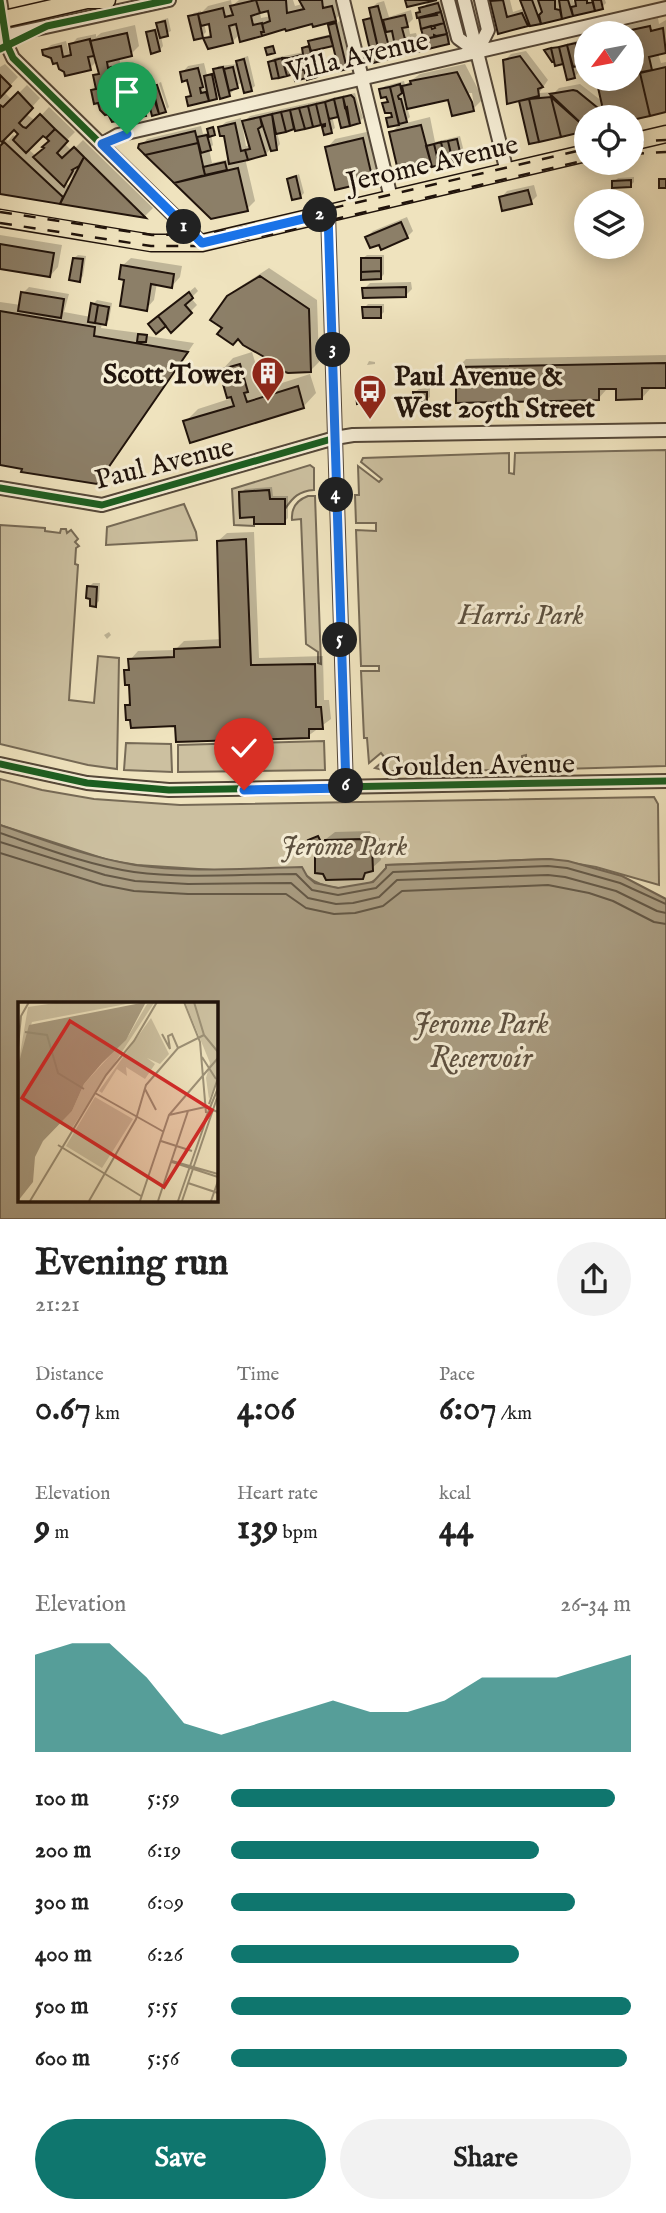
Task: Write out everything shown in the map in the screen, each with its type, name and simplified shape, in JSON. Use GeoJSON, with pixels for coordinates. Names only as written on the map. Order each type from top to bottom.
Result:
{"type":"FeatureCollection","features":[{"type":"Feature","properties":{"kind":"main road"},"geometry":{"type":"LineString","coordinates":[[3,34],[87,0],[107,0]]}},
{"type":"Feature","properties":{"kind":"main road"},"geometry":{"type":"LineString","coordinates":[[644,139],[666,134]]}},
{"type":"Feature","properties":{"kind":"main road","name":"Jerome Avenue"},"geometry":{"type":"LineString","coordinates":[[0,218],[151,243],[202,243],[574,156]]}},
{"type":"Feature","properties":{"kind":"street"},"geometry":{"type":"LineString","coordinates":[[0,0],[3,34],[16,61],[202,243]]}},
{"type":"Feature","properties":{"kind":"street"},"geometry":{"type":"LineString","coordinates":[[3,34],[169,0]]}},
{"type":"Feature","properties":{"kind":"street"},"geometry":{"type":"LineString","coordinates":[[343,0],[391,198]]}},
{"type":"Feature","properties":{"kind":"street"},"geometry":{"type":"LineString","coordinates":[[448,0],[458,38],[477,52]]}},
{"type":"Feature","properties":{"kind":"street"},"geometry":{"type":"LineString","coordinates":[[464,0],[507,172]]}},
{"type":"Feature","properties":{"kind":"street"},"geometry":{"type":"LineString","coordinates":[[477,52],[488,30],[481,0]]}},
{"type":"Feature","properties":{"kind":"street","name":"Villa Avenue"},"geometry":{"type":"LineString","coordinates":[[102,144],[118,135],[666,8]]}},
{"type":"Feature","properties":{"kind":"street"},"geometry":{"type":"LineString","coordinates":[[328,213],[346,788]]}},
{"type":"Feature","properties":{"kind":"street","name":"Paul Avenue"},"geometry":{"type":"LineString","coordinates":[[0,488],[102,505],[335,438],[362,434],[666,429]]}},
{"type":"Feature","properties":{"kind":"street","name":"Goulden Avenue"},"geometry":{"type":"LineString","coordinates":[[0,764],[86,783],[148,789],[666,781]]}},
{"type":"Feature","properties":{"kind":"green space","name":"Harris Park"},"geometry":{"type":"Polygon","coordinates":[[[666,450],[666,766],[526,770],[526,755],[522,756],[522,770],[387,771],[375,768],[386,759],[381,753],[369,763],[367,738],[364,738],[361,671],[379,671],[379,666],[361,666],[356,530],[376,531],[376,523],[356,523],[358,466],[379,482],[382,479],[361,462],[363,458],[509,453],[509,473],[514,474],[515,453],[666,450]]]}},
{"type":"Feature","properties":{"kind":"green space"},"geometry":{"type":"Polygon","coordinates":[[[310,465],[314,468],[314,490],[297,495],[285,509],[285,499],[270,499],[269,490],[239,493],[240,517],[254,517],[254,526],[234,525],[232,489],[310,465]]]}},
{"type":"Feature","properties":{"kind":"green space"},"geometry":{"type":"Polygon","coordinates":[[[308,496],[315,496],[321,664],[318,663],[318,652],[306,644],[301,519],[292,520],[296,505],[308,496]]]}},
{"type":"Feature","properties":{"kind":"green space"},"geometry":{"type":"Polygon","coordinates":[[[184,504],[197,540],[106,545],[107,527],[184,504]]]}},
{"type":"Feature","properties":{"kind":"green space"},"geometry":{"type":"Polygon","coordinates":[[[0,525],[45,528],[45,531],[60,533],[61,529],[66,529],[67,533],[71,530],[78,539],[75,542],[79,546],[76,548],[75,564],[78,565],[69,700],[94,703],[98,656],[119,658],[117,769],[88,765],[0,744],[0,525]]]}},
{"type":"Feature","properties":{"kind":"green space"},"geometry":{"type":"Polygon","coordinates":[[[324,741],[325,770],[178,772],[178,745],[324,741]]]}},
{"type":"Feature","properties":{"kind":"green space"},"geometry":{"type":"Polygon","coordinates":[[[126,743],[171,744],[172,772],[124,770],[126,743]]]}},
{"type":"Feature","properties":{"kind":"green space","name":"Jerome Park"},"geometry":{"type":"Polygon","coordinates":[[[0,779],[94,799],[180,805],[654,797],[658,804],[659,885],[596,867],[549,859],[386,865],[375,880],[350,888],[331,887],[307,876],[137,865],[108,860],[0,825],[0,779]]]}},
{"type":"Feature","properties":{"kind":"water","name":"Jerome Park Reservoir"},"geometry":{"type":"Polygon","coordinates":[[[0,825],[118,862],[197,869],[302,867],[315,883],[338,888],[373,882],[386,865],[549,859],[568,861],[622,876],[666,899],[666,1219],[0,1219],[0,825]]]}},
{"type":"Feature","properties":{"kind":"building"},"geometry":{"type":"Polygon","coordinates":[[[256,0],[286,0],[287,13],[304,9],[299,0],[322,0],[323,8],[332,6],[336,21],[313,27],[312,24],[286,31],[285,29],[262,36],[262,24],[270,21],[268,11],[260,13],[256,0]]]}},
{"type":"Feature","properties":{"kind":"building"},"geometry":{"type":"Polygon","coordinates":[[[256,0],[260,13],[251,16],[253,25],[262,23],[262,36],[240,42],[236,24],[229,26],[233,43],[208,49],[203,38],[211,37],[209,24],[201,26],[198,14],[223,8],[225,17],[233,15],[230,6],[256,0]]]}},
{"type":"Feature","properties":{"kind":"building"},"geometry":{"type":"Polygon","coordinates":[[[405,0],[437,0],[407,7],[405,0]]]}},
{"type":"Feature","properties":{"kind":"building"},"geometry":{"type":"Polygon","coordinates":[[[503,0],[507,17],[522,13],[528,26],[498,34],[490,1],[503,0]]]}},
{"type":"Feature","properties":{"kind":"building"},"geometry":{"type":"Polygon","coordinates":[[[520,0],[532,0],[541,24],[530,26],[520,0]]]}},
{"type":"Feature","properties":{"kind":"building"},"geometry":{"type":"Polygon","coordinates":[[[538,0],[555,0],[555,9],[560,10],[562,19],[541,24],[539,15],[542,12],[538,0]]]}},
{"type":"Feature","properties":{"kind":"building"},"geometry":{"type":"Polygon","coordinates":[[[559,0],[568,0],[573,16],[562,19],[559,0]]]}},
{"type":"Feature","properties":{"kind":"building"},"geometry":{"type":"Polygon","coordinates":[[[575,0],[593,2],[595,11],[573,16],[571,7],[576,6],[575,0]]]}},
{"type":"Feature","properties":{"kind":"building"},"geometry":{"type":"Polygon","coordinates":[[[592,0],[601,0],[603,9],[595,11],[592,0]]]}},
{"type":"Feature","properties":{"kind":"building"},"geometry":{"type":"Polygon","coordinates":[[[438,3],[441,12],[417,18],[419,8],[438,3]]]}},
{"type":"Feature","properties":{"kind":"building"},"geometry":{"type":"Polygon","coordinates":[[[378,6],[392,58],[381,61],[369,8],[378,6]]]}},
{"type":"Feature","properties":{"kind":"building"},"geometry":{"type":"Polygon","coordinates":[[[441,12],[444,23],[421,29],[419,18],[441,12]]]}},
{"type":"Feature","properties":{"kind":"building"},"geometry":{"type":"Polygon","coordinates":[[[198,14],[203,38],[194,40],[188,16],[198,14]]]}},
{"type":"Feature","properties":{"kind":"building"},"geometry":{"type":"Polygon","coordinates":[[[405,15],[408,27],[402,28],[405,39],[410,38],[414,53],[392,58],[390,47],[395,46],[392,31],[386,32],[383,20],[405,15]]]}},
{"type":"Feature","properties":{"kind":"building"},"geometry":{"type":"Polygon","coordinates":[[[371,18],[381,61],[373,63],[363,20],[371,18]]]}},
{"type":"Feature","properties":{"kind":"building"},"geometry":{"type":"Polygon","coordinates":[[[165,21],[168,36],[160,38],[156,23],[165,21]]]}},
{"type":"Feature","properties":{"kind":"building"},"geometry":{"type":"Polygon","coordinates":[[[336,23],[347,69],[339,71],[328,25],[336,23]]]}},
{"type":"Feature","properties":{"kind":"building"},"geometry":{"type":"Polygon","coordinates":[[[444,23],[447,34],[424,39],[421,29],[431,26],[432,29],[444,23]]]}},
{"type":"Feature","properties":{"kind":"building"},"geometry":{"type":"Polygon","coordinates":[[[650,26],[651,31],[663,28],[666,53],[649,57],[652,70],[644,72],[644,27],[650,26]]]}},
{"type":"Feature","properties":{"kind":"building"},"geometry":{"type":"Polygon","coordinates":[[[155,30],[160,51],[151,54],[146,32],[155,30]]]}},
{"type":"Feature","properties":{"kind":"building"},"geometry":{"type":"Polygon","coordinates":[[[127,33],[132,56],[107,62],[108,68],[111,67],[113,75],[118,73],[122,93],[140,89],[146,116],[112,122],[108,114],[105,115],[100,110],[98,103],[94,104],[91,90],[96,89],[93,75],[99,74],[90,41],[127,33]]]}},
{"type":"Feature","properties":{"kind":"building"},"geometry":{"type":"Polygon","coordinates":[[[447,34],[449,44],[428,49],[426,39],[447,34]]]}},
{"type":"Feature","properties":{"kind":"building"},"geometry":{"type":"Polygon","coordinates":[[[330,36],[333,46],[311,51],[308,41],[330,36]]]}},
{"type":"Feature","properties":{"kind":"building"},"geometry":{"type":"Polygon","coordinates":[[[90,39],[94,56],[88,57],[91,70],[65,76],[57,63],[53,64],[51,58],[43,55],[42,50],[61,46],[63,57],[71,55],[69,44],[90,39]]]}},
{"type":"Feature","properties":{"kind":"building"},"geometry":{"type":"Polygon","coordinates":[[[426,39],[428,49],[414,53],[412,42],[426,39]]]}},
{"type":"Feature","properties":{"kind":"building"},"geometry":{"type":"Polygon","coordinates":[[[574,43],[574,67],[573,67],[567,45],[574,43]]]}},
{"type":"Feature","properties":{"kind":"building"},"geometry":{"type":"Polygon","coordinates":[[[567,45],[574,78],[567,80],[559,47],[567,45]]]}},
{"type":"Feature","properties":{"kind":"building"},"geometry":{"type":"Polygon","coordinates":[[[273,46],[275,53],[267,55],[265,48],[273,46]]]}},
{"type":"Feature","properties":{"kind":"building"},"geometry":{"type":"Polygon","coordinates":[[[309,46],[317,77],[307,80],[302,48],[309,46]]]}},
{"type":"Feature","properties":{"kind":"building"},"geometry":{"type":"Polygon","coordinates":[[[559,47],[563,64],[555,66],[551,48],[559,47]]]}},
{"type":"Feature","properties":{"kind":"building"},"geometry":{"type":"Polygon","coordinates":[[[551,48],[554,61],[552,62],[544,50],[551,48]]]}},
{"type":"Feature","properties":{"kind":"building"},"geometry":{"type":"Polygon","coordinates":[[[301,55],[302,70],[304,69],[306,78],[295,81],[290,58],[301,55]]]}},
{"type":"Feature","properties":{"kind":"building"},"geometry":{"type":"Polygon","coordinates":[[[520,56],[543,87],[538,89],[539,96],[507,104],[503,60],[520,56]]]}},
{"type":"Feature","properties":{"kind":"building"},"geometry":{"type":"Polygon","coordinates":[[[282,58],[287,76],[279,78],[275,60],[282,58]]]}},
{"type":"Feature","properties":{"kind":"building"},"geometry":{"type":"Polygon","coordinates":[[[282,58],[290,58],[294,74],[287,76],[282,58]]]}},
{"type":"Feature","properties":{"kind":"building"},"geometry":{"type":"Polygon","coordinates":[[[244,59],[252,91],[244,93],[236,61],[244,59]]]}},
{"type":"Feature","properties":{"kind":"building"},"geometry":{"type":"Polygon","coordinates":[[[275,60],[279,78],[272,79],[268,62],[275,60]]]}},
{"type":"Feature","properties":{"kind":"building"},"geometry":{"type":"Polygon","coordinates":[[[223,67],[230,96],[220,99],[213,69],[223,67]]]}},
{"type":"Feature","properties":{"kind":"building"},"geometry":{"type":"Polygon","coordinates":[[[233,67],[238,88],[229,91],[224,69],[233,67]]]}},
{"type":"Feature","properties":{"kind":"building"},"geometry":{"type":"Polygon","coordinates":[[[666,67],[666,112],[650,116],[644,90],[644,72],[666,67]]]}},
{"type":"Feature","properties":{"kind":"building"},"geometry":{"type":"Polygon","coordinates":[[[198,68],[203,87],[200,88],[201,93],[206,92],[209,101],[188,106],[186,97],[191,96],[187,80],[182,82],[180,72],[198,68]]]}},
{"type":"Feature","properties":{"kind":"building"},"geometry":{"type":"Polygon","coordinates":[[[457,72],[474,111],[452,116],[448,100],[407,109],[402,86],[411,84],[410,81],[457,72]]]}},
{"type":"Feature","properties":{"kind":"building"},"geometry":{"type":"Polygon","coordinates":[[[212,74],[217,99],[209,101],[204,76],[212,74]]]}},
{"type":"Feature","properties":{"kind":"building"},"geometry":{"type":"Polygon","coordinates":[[[0,75],[11,86],[0,98],[0,75]]]}},
{"type":"Feature","properties":{"kind":"building"},"geometry":{"type":"Polygon","coordinates":[[[400,84],[402,93],[398,96],[407,122],[399,124],[390,87],[400,84]]]}},
{"type":"Feature","properties":{"kind":"building"},"geometry":{"type":"Polygon","coordinates":[[[157,85],[166,112],[159,114],[152,86],[157,85]]]}},
{"type":"Feature","properties":{"kind":"building"},"geometry":{"type":"Polygon","coordinates":[[[150,87],[159,114],[152,116],[145,88],[150,87]]]}},
{"type":"Feature","properties":{"kind":"building"},"geometry":{"type":"Polygon","coordinates":[[[390,87],[399,125],[388,127],[386,118],[392,117],[391,113],[385,113],[382,103],[388,102],[386,97],[381,98],[379,89],[390,87]]]}},
{"type":"Feature","properties":{"kind":"building"},"geometry":{"type":"Polygon","coordinates":[[[573,90],[594,105],[574,105],[574,117],[550,94],[573,90]]]}},
{"type":"Feature","properties":{"kind":"building"},"geometry":{"type":"Polygon","coordinates":[[[644,90],[650,116],[644,117],[644,105],[602,105],[599,91],[644,90]]]}},
{"type":"Feature","properties":{"kind":"building"},"geometry":{"type":"Polygon","coordinates":[[[18,92],[33,108],[19,123],[23,127],[26,128],[40,114],[55,129],[46,138],[43,136],[26,153],[13,140],[18,134],[14,130],[0,141],[0,105],[3,107],[18,92]]]}},
{"type":"Feature","properties":{"kind":"building"},"geometry":{"type":"Polygon","coordinates":[[[351,95],[360,123],[350,126],[343,97],[351,95]]]}},
{"type":"Feature","properties":{"kind":"building"},"geometry":{"type":"Polygon","coordinates":[[[343,97],[350,126],[341,128],[334,99],[343,97]]]}},
{"type":"Feature","properties":{"kind":"building"},"geometry":{"type":"Polygon","coordinates":[[[551,97],[574,117],[574,134],[561,137],[551,97]]]}},
{"type":"Feature","properties":{"kind":"building"},"geometry":{"type":"Polygon","coordinates":[[[551,97],[561,137],[539,142],[529,99],[551,97]]]}},
{"type":"Feature","properties":{"kind":"building"},"geometry":{"type":"Polygon","coordinates":[[[334,99],[338,117],[329,119],[325,102],[334,99]]]}},
{"type":"Feature","properties":{"kind":"building"},"geometry":{"type":"Polygon","coordinates":[[[529,99],[539,142],[529,144],[519,101],[529,99]]]}},
{"type":"Feature","properties":{"kind":"building"},"geometry":{"type":"Polygon","coordinates":[[[325,102],[332,133],[324,135],[322,127],[325,124],[321,125],[316,104],[325,102]]]}},
{"type":"Feature","properties":{"kind":"building"},"geometry":{"type":"Polygon","coordinates":[[[316,104],[321,125],[313,127],[308,106],[316,104]]]}},
{"type":"Feature","properties":{"kind":"building"},"geometry":{"type":"Polygon","coordinates":[[[308,106],[313,127],[305,129],[299,108],[308,106]]]}},
{"type":"Feature","properties":{"kind":"building"},"geometry":{"type":"Polygon","coordinates":[[[299,108],[305,129],[295,131],[290,110],[299,108]]]}},
{"type":"Feature","properties":{"kind":"building"},"geometry":{"type":"Polygon","coordinates":[[[290,110],[294,129],[286,132],[281,112],[290,110]]]}},
{"type":"Feature","properties":{"kind":"building"},"geometry":{"type":"Polygon","coordinates":[[[281,112],[286,132],[276,134],[272,114],[281,112]]]}},
{"type":"Feature","properties":{"kind":"building"},"geometry":{"type":"Polygon","coordinates":[[[272,114],[277,150],[271,151],[260,117],[272,114]]]}},
{"type":"Feature","properties":{"kind":"building"},"geometry":{"type":"Polygon","coordinates":[[[260,117],[262,126],[258,129],[266,155],[248,160],[245,150],[250,149],[242,121],[260,117]]]}},
{"type":"Feature","properties":{"kind":"building"},"geometry":{"type":"Polygon","coordinates":[[[235,123],[241,151],[245,150],[248,160],[229,164],[224,136],[220,136],[218,127],[235,123]]]}},
{"type":"Feature","properties":{"kind":"building"},"geometry":{"type":"Polygon","coordinates":[[[421,125],[432,167],[399,175],[389,132],[421,125]]]}},
{"type":"Feature","properties":{"kind":"building"},"geometry":{"type":"Polygon","coordinates":[[[213,127],[215,135],[209,137],[207,129],[213,127]]]}},
{"type":"Feature","properties":{"kind":"building"},"geometry":{"type":"Polygon","coordinates":[[[55,129],[68,141],[57,153],[62,158],[74,147],[84,157],[79,166],[72,170],[64,187],[33,157],[44,148],[42,147],[49,141],[46,138],[55,129]]]}},
{"type":"Feature","properties":{"kind":"building"},"geometry":{"type":"Polygon","coordinates":[[[195,131],[198,143],[145,155],[138,148],[139,144],[195,131]]]}},
{"type":"Feature","properties":{"kind":"building"},"geometry":{"type":"Polygon","coordinates":[[[207,135],[211,150],[201,153],[197,137],[207,135]]]}},
{"type":"Feature","properties":{"kind":"building"},"geometry":{"type":"Polygon","coordinates":[[[363,138],[373,181],[335,190],[325,147],[363,138]]]}},
{"type":"Feature","properties":{"kind":"building"},"geometry":{"type":"Polygon","coordinates":[[[457,139],[462,161],[453,163],[448,141],[457,139]]]}},
{"type":"Feature","properties":{"kind":"building"},"geometry":{"type":"Polygon","coordinates":[[[448,141],[453,162],[446,164],[441,142],[448,141]]]}},
{"type":"Feature","properties":{"kind":"building"},"geometry":{"type":"Polygon","coordinates":[[[4,142],[63,197],[60,204],[0,194],[0,146],[4,142]]]}},
{"type":"Feature","properties":{"kind":"building"},"geometry":{"type":"Polygon","coordinates":[[[441,142],[446,164],[439,165],[434,144],[441,142]]]}},
{"type":"Feature","properties":{"kind":"building"},"geometry":{"type":"Polygon","coordinates":[[[198,143],[205,175],[174,183],[145,155],[198,143]]]}},
{"type":"Feature","properties":{"kind":"building"},"geometry":{"type":"Polygon","coordinates":[[[434,144],[439,165],[432,167],[426,146],[434,144]]]}},
{"type":"Feature","properties":{"kind":"building"},"geometry":{"type":"Polygon","coordinates":[[[84,157],[146,218],[60,204],[84,157]]]}},
{"type":"Feature","properties":{"kind":"building"},"geometry":{"type":"Polygon","coordinates":[[[225,162],[227,170],[205,175],[203,167],[225,162]]]}},
{"type":"Feature","properties":{"kind":"building"},"geometry":{"type":"Polygon","coordinates":[[[238,168],[248,211],[211,219],[174,183],[238,168]]]}},
{"type":"Feature","properties":{"kind":"building"},"geometry":{"type":"Polygon","coordinates":[[[296,176],[301,198],[292,200],[287,179],[296,176]]]}},
{"type":"Feature","properties":{"kind":"building"},"geometry":{"type":"Polygon","coordinates":[[[659,179],[666,179],[666,188],[659,188],[659,179]]]}},
{"type":"Feature","properties":{"kind":"building"},"geometry":{"type":"Polygon","coordinates":[[[631,180],[631,187],[612,188],[612,181],[631,180]]]}},
{"type":"Feature","properties":{"kind":"building"},"geometry":{"type":"Polygon","coordinates":[[[528,190],[532,204],[502,211],[499,197],[528,190]]]}},
{"type":"Feature","properties":{"kind":"building"},"geometry":{"type":"Polygon","coordinates":[[[401,222],[408,238],[381,250],[379,245],[370,248],[365,237],[401,222]]]}},
{"type":"Feature","properties":{"kind":"building"},"geometry":{"type":"Polygon","coordinates":[[[0,244],[54,253],[50,277],[0,269],[0,244]]]}},
{"type":"Feature","properties":{"kind":"building"},"geometry":{"type":"Polygon","coordinates":[[[73,258],[83,259],[80,282],[69,280],[73,258]]]}},
{"type":"Feature","properties":{"kind":"building"},"geometry":{"type":"Polygon","coordinates":[[[361,258],[381,258],[381,271],[361,272],[361,258]]]}},
{"type":"Feature","properties":{"kind":"building"},"geometry":{"type":"Polygon","coordinates":[[[121,265],[174,274],[172,288],[151,284],[147,311],[120,306],[124,280],[119,279],[121,265]]]}},
{"type":"Feature","properties":{"kind":"building"},"geometry":{"type":"Polygon","coordinates":[[[381,271],[381,279],[361,280],[361,272],[381,271]]]}},
{"type":"Feature","properties":{"kind":"building"},"geometry":{"type":"Polygon","coordinates":[[[260,276],[309,309],[311,372],[288,373],[279,370],[238,339],[233,345],[217,334],[222,328],[210,320],[227,296],[260,276]]]}},
{"type":"Feature","properties":{"kind":"building"},"geometry":{"type":"Polygon","coordinates":[[[406,287],[406,297],[363,298],[362,288],[406,287]]]}},
{"type":"Feature","properties":{"kind":"building"},"geometry":{"type":"Polygon","coordinates":[[[21,292],[64,299],[61,318],[18,311],[21,292]]]}},
{"type":"Feature","properties":{"kind":"building"},"geometry":{"type":"Polygon","coordinates":[[[189,292],[193,298],[185,305],[192,313],[171,333],[158,316],[189,292]]]}},
{"type":"Feature","properties":{"kind":"building"},"geometry":{"type":"Polygon","coordinates":[[[91,303],[98,305],[95,323],[88,322],[91,303]]]}},
{"type":"Feature","properties":{"kind":"building"},"geometry":{"type":"Polygon","coordinates":[[[98,305],[109,307],[106,325],[95,323],[98,305]]]}},
{"type":"Feature","properties":{"kind":"building"},"geometry":{"type":"Polygon","coordinates":[[[362,307],[381,307],[381,318],[363,318],[362,307]]]}},
{"type":"Feature","properties":{"kind":"building"},"geometry":{"type":"Polygon","coordinates":[[[0,311],[95,327],[94,336],[188,352],[97,484],[21,472],[22,469],[0,465],[0,311]]]}},
{"type":"Feature","properties":{"kind":"building"},"geometry":{"type":"Polygon","coordinates":[[[158,316],[166,326],[156,334],[148,324],[158,316]]]}},
{"type":"Feature","properties":{"kind":"building"},"geometry":{"type":"Polygon","coordinates":[[[138,334],[147,335],[146,342],[137,342],[138,334]]]}},
{"type":"Feature","properties":{"kind":"building"},"geometry":{"type":"Polygon","coordinates":[[[666,363],[666,388],[642,388],[642,399],[616,400],[616,389],[599,389],[599,400],[456,403],[456,367],[666,363]]]}},
{"type":"Feature","properties":{"kind":"building","name":"Scott Tower"},"geometry":{"type":"Polygon","coordinates":[[[240,364],[248,392],[244,393],[247,402],[298,386],[304,408],[190,443],[183,421],[234,406],[231,397],[227,398],[219,370],[240,364]]]}},
{"type":"Feature","properties":{"kind":"building"},"geometry":{"type":"Polygon","coordinates":[[[413,392],[427,392],[427,402],[413,402],[413,392]]]}},
{"type":"Feature","properties":{"kind":"building"},"geometry":{"type":"Polygon","coordinates":[[[356,394],[361,394],[362,403],[357,404],[356,394]]]}},
{"type":"Feature","properties":{"kind":"building"},"geometry":{"type":"Polygon","coordinates":[[[269,490],[270,499],[285,499],[285,524],[254,524],[254,517],[240,518],[239,492],[269,490]]]}},
{"type":"Feature","properties":{"kind":"building"},"geometry":{"type":"Polygon","coordinates":[[[246,539],[251,665],[315,664],[316,707],[321,707],[323,729],[309,729],[309,738],[176,742],[175,726],[131,728],[130,720],[126,720],[125,705],[130,705],[129,685],[125,685],[124,670],[129,670],[128,659],[174,657],[174,649],[220,647],[217,541],[246,539]]]}},
{"type":"Feature","properties":{"kind":"building"},"geometry":{"type":"Polygon","coordinates":[[[87,586],[97,587],[96,607],[90,606],[90,599],[86,598],[87,586]]]}},
{"type":"Feature","properties":{"kind":"building"},"geometry":{"type":"Polygon","coordinates":[[[318,836],[321,842],[310,846],[308,840],[318,836]]]}},
{"type":"Feature","properties":{"kind":"building"},"geometry":{"type":"Polygon","coordinates":[[[362,839],[364,845],[372,846],[373,871],[365,873],[363,879],[326,880],[323,874],[315,873],[315,848],[322,846],[325,840],[362,839]]]}},
{"type":"Feature","properties":{"kind":"railway"},"geometry":{"type":"LineString","coordinates":[[644,141],[666,140]]}},
{"type":"Feature","properties":{"kind":"railway"},"geometry":{"type":"LineString","coordinates":[[0,212],[152,235],[205,234],[269,223],[574,152]]}},
{"type":"Feature","properties":{"kind":"railway"},"geometry":{"type":"LineString","coordinates":[[644,153],[666,152]]}},
{"type":"Feature","properties":{"kind":"railway"},"geometry":{"type":"LineString","coordinates":[[0,223],[151,246],[207,246],[272,234],[574,163]]}},
{"type":"Feature","properties":{"kind":"cycle path"},"geometry":{"type":"LineString","coordinates":[[0,0],[7,45],[13,58],[202,243],[328,213],[346,788]]}},
{"type":"Feature","properties":{"kind":"cycle path"},"geometry":{"type":"LineString","coordinates":[[0,49],[47,26],[169,0]]}},
{"type":"Feature","properties":{"kind":"cycle path"},"geometry":{"type":"LineString","coordinates":[[0,488],[102,505],[335,438]]}},
{"type":"Feature","properties":{"kind":"cycle path"},"geometry":{"type":"LineString","coordinates":[[0,764],[87,783],[169,790],[666,781]]}},
{"type":"Feature","properties":{"kind":"place","name":"Scott Tower"},"geometry":{"type":"Point","coordinates":[268,403]}},
{"type":"Feature","properties":{"kind":"place","name":"Paul Avenue & West 205th Street"},"geometry":{"type":"Point","coordinates":[370,421]}},
{"type":"Feature","properties":{"kind":"route"},"geometry":{"type":"LineString","coordinates":[[127,134],[118,135],[102,144],[202,243],[328,213],[346,788],[244,790]]}}]}
